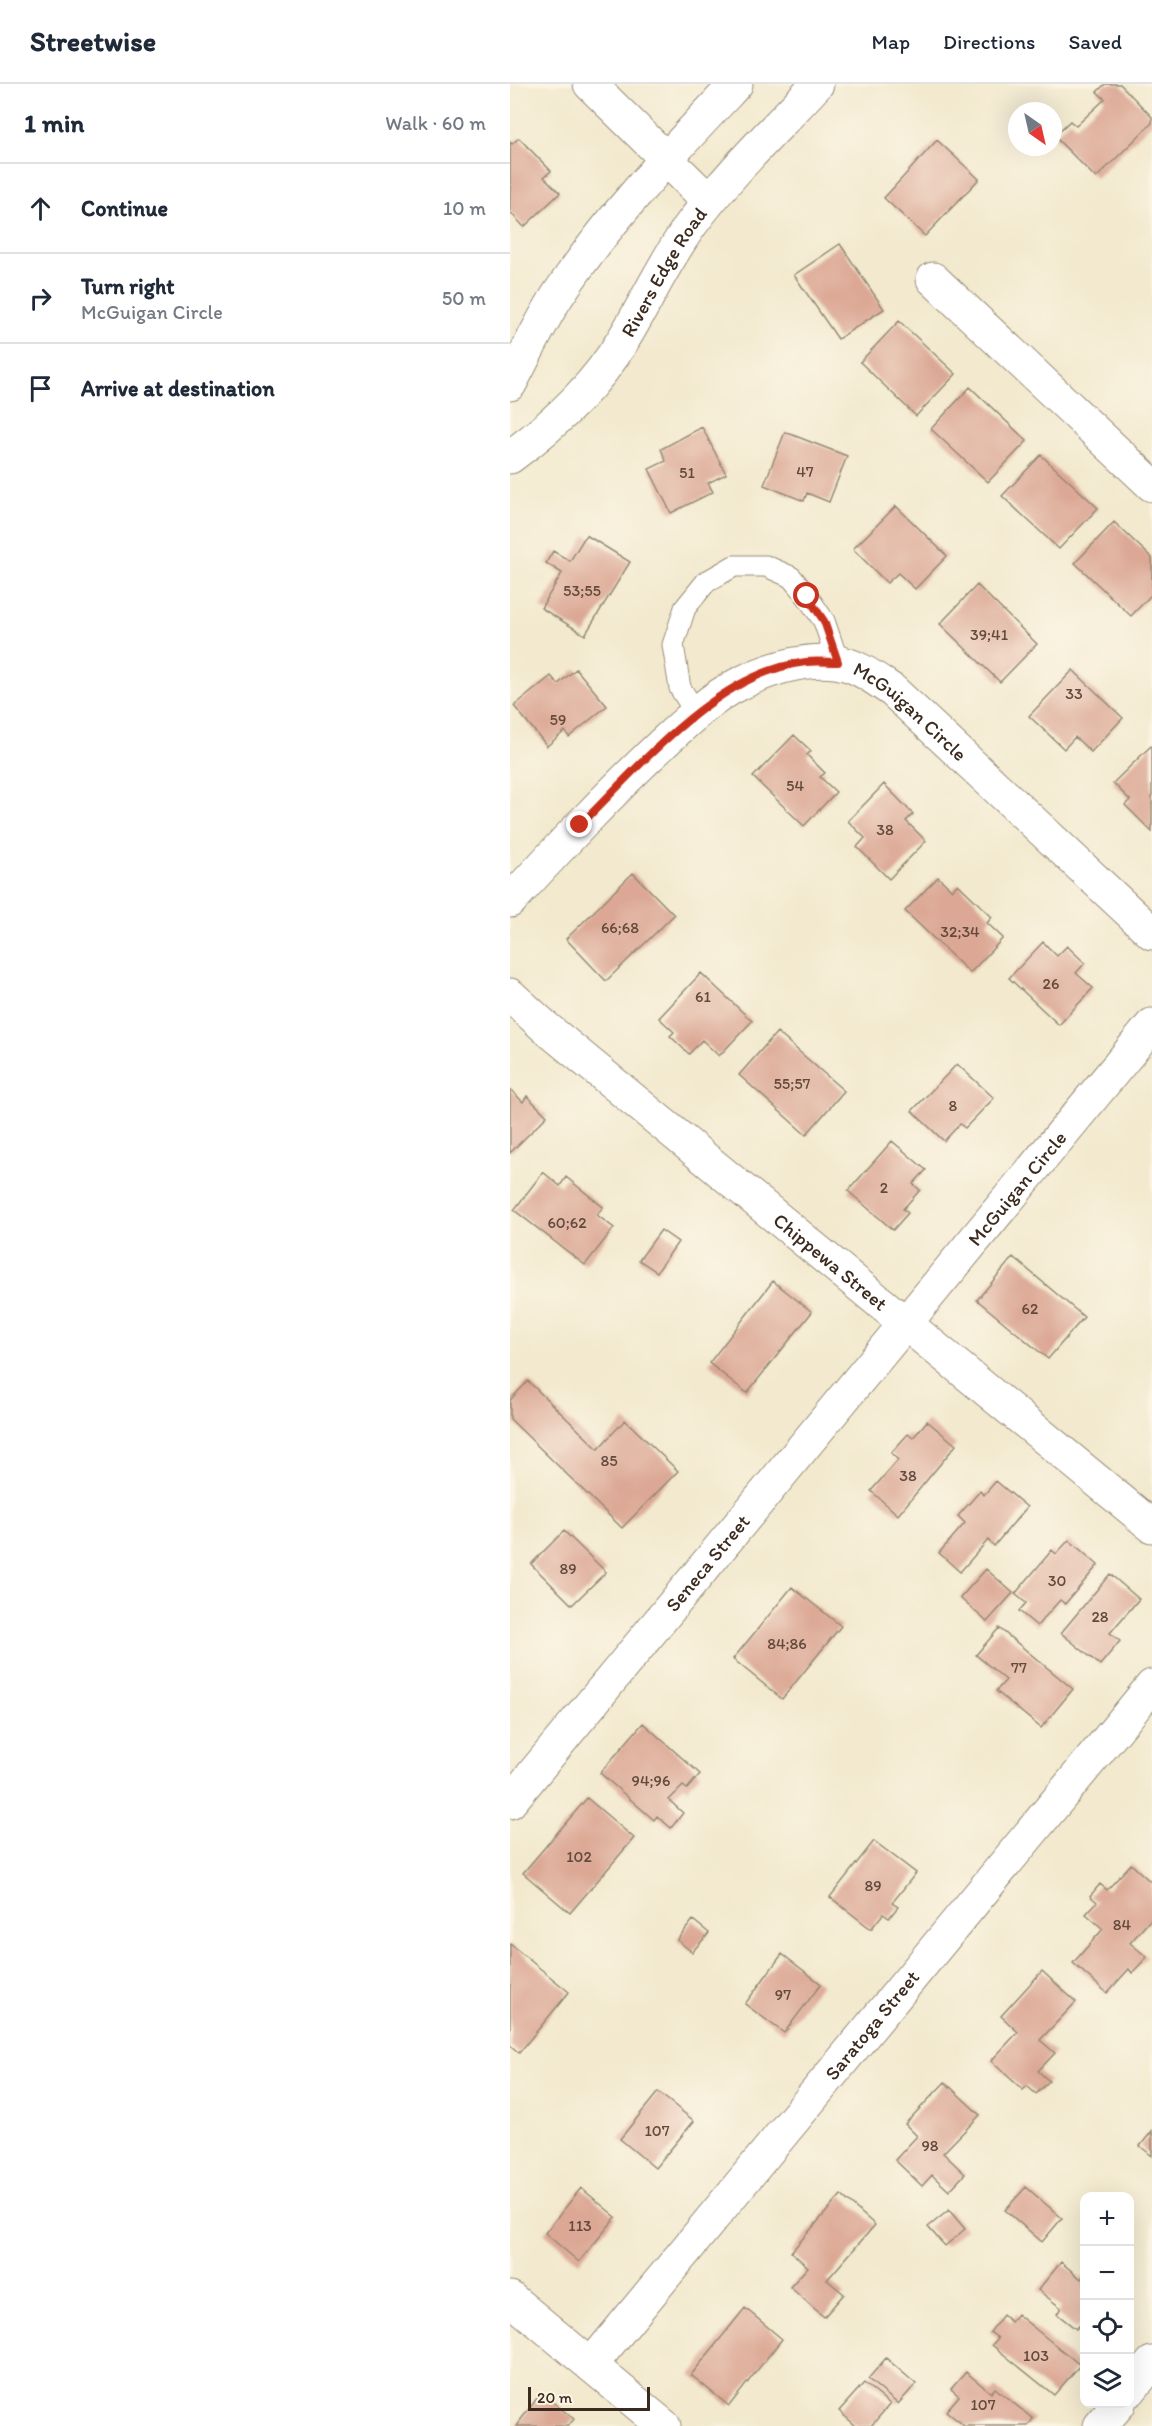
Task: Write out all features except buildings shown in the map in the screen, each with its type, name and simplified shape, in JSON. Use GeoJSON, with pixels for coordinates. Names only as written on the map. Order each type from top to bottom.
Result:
{"type":"FeatureCollection","features":[{"type":"Feature","properties":{"kind":"street"},"geometry":{"type":"LineString","coordinates":[[590,84],[709,201]]}},
{"type":"Feature","properties":{"kind":"street"},"geometry":{"type":"LineString","coordinates":[[510,384],[557,297],[587,253],[622,208],[736,84]]}},
{"type":"Feature","properties":{"kind":"street","name":"Rivers Edge Road"},"geometry":{"type":"LineString","coordinates":[[510,457],[544,431],[573,404],[602,371],[622,342],[688,228],[709,201],[818,84]]}},
{"type":"Feature","properties":{"kind":"street"},"geometry":{"type":"LineString","coordinates":[[933,279],[1152,484]]}},
{"type":"Feature","properties":{"kind":"street","name":"McGuigan Circle"},"geometry":{"type":"LineString","coordinates":[[510,901],[580,825],[696,713],[737,685],[774,669],[806,662],[838,662],[864,671],[892,691],[1152,933]]}},
{"type":"Feature","properties":{"kind":"street","name":"Chippewa Street"},"geometry":{"type":"LineString","coordinates":[[510,995],[546,1028],[1152,1526]]}},
{"type":"Feature","properties":{"kind":"street","name":"McGuigan Circle"},"geometry":{"type":"LineString","coordinates":[[907,1324],[1152,1025]]}},
{"type":"Feature","properties":{"kind":"street","name":"Seneca Street"},"geometry":{"type":"LineString","coordinates":[[510,1802],[907,1324]]}},
{"type":"Feature","properties":{"kind":"street","name":"Saratoga Street"},"geometry":{"type":"LineString","coordinates":[[591,2365],[1152,1686]]}},
{"type":"Feature","properties":{"kind":"street"},"geometry":{"type":"LineString","coordinates":[[510,2298],[664,2426]]}},
{"type":"Feature","properties":{"kind":"street"},"geometry":{"type":"LineString","coordinates":[[1134,2385],[1152,2363]]}},
{"type":"Feature","properties":{"kind":"lane"},"geometry":{"type":"LineString","coordinates":[[696,713],[680,688],[673,645],[685,608],[706,582],[734,567],[766,566],[791,577],[824,621],[838,662]]}},
{"type":"Feature","properties":{"kind":"route"},"geometry":{"type":"LineString","coordinates":[[580,825],[696,713],[737,685],[774,669],[806,662],[838,662],[824,621],[807,596]]}}]}
